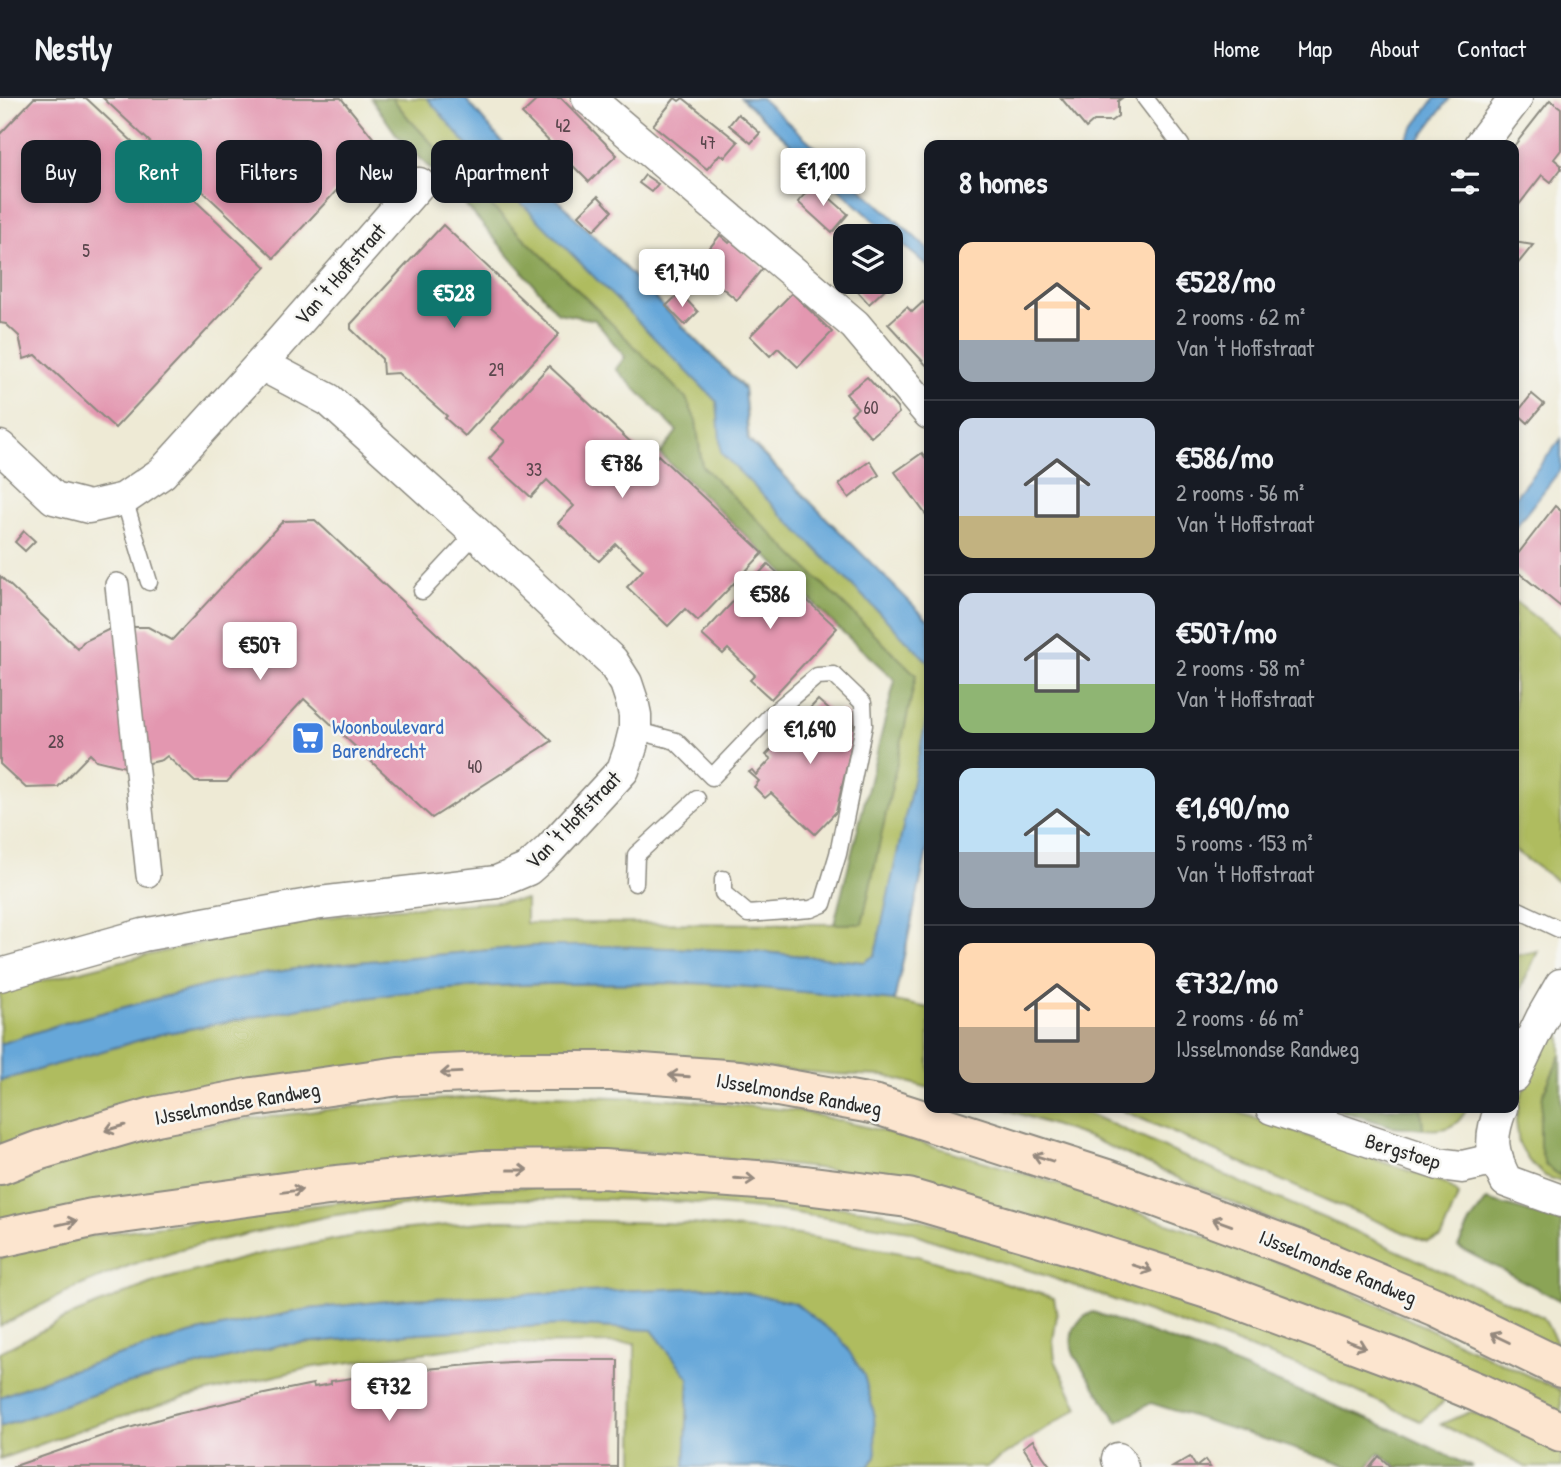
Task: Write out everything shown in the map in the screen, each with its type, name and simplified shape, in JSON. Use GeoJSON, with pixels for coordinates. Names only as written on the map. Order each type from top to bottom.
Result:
{"type":"FeatureCollection","features":[{"type":"Feature","properties":{"kind":"main road","name":"IJsselmondse Randweg"},"geometry":{"type":"LineString","coordinates":[[0,1165],[40,1150],[156,1116],[253,1097],[400,1076],[511,1070],[614,1071],[739,1080],[877,1105],[1107,1179],[1297,1249],[1437,1308],[1561,1368]]}},
{"type":"Feature","properties":{"kind":"main road"},"geometry":{"type":"LineString","coordinates":[[0,1238],[104,1216],[328,1186],[484,1170],[603,1170],[786,1183],[908,1198],[1226,1294],[1392,1357],[1479,1393],[1561,1432]]}},
{"type":"Feature","properties":{"kind":"street"},"geometry":{"type":"LineString","coordinates":[[588,98],[855,325],[924,407]]}},
{"type":"Feature","properties":{"kind":"street"},"geometry":{"type":"LineString","coordinates":[[1484,140],[1516,98]]}},
{"type":"Feature","properties":{"kind":"street","name":"Van 't Hoffstraat"},"geometry":{"type":"LineString","coordinates":[[0,447],[54,498],[89,507],[124,499],[162,472],[419,184]]}},
{"type":"Feature","properties":{"kind":"street","name":"Van 't Hoffstraat"},"geometry":{"type":"LineString","coordinates":[[0,975],[144,934],[320,903],[497,882],[513,877],[528,869],[548,851],[623,769],[635,730],[635,715],[626,683],[612,661],[329,400],[261,364]]}},
{"type":"Feature","properties":{"kind":"street"},"geometry":{"type":"LineString","coordinates":[[117,585],[148,874]]}},
{"type":"Feature","properties":{"kind":"street"},"geometry":{"type":"LineString","coordinates":[[1519,1066],[1561,985]]}},
{"type":"Feature","properties":{"kind":"street","name":"Bergstoep"},"geometry":{"type":"LineString","coordinates":[[1287,1113],[1439,1164],[1462,1167],[1497,1159]]}},
{"type":"Feature","properties":{"kind":"street"},"geometry":{"type":"LineString","coordinates":[[1500,1113],[1493,1135],[1493,1150],[1506,1181],[1561,1202]]}},
{"type":"Feature","properties":{"kind":"lane"},"geometry":{"type":"LineString","coordinates":[[1145,98],[1177,140]]}},
{"type":"Feature","properties":{"kind":"lane"},"geometry":{"type":"LineString","coordinates":[[124,499],[149,582]]}},
{"type":"Feature","properties":{"kind":"lane"},"geometry":{"type":"LineString","coordinates":[[422,591],[476,533]]}},
{"type":"Feature","properties":{"kind":"lane"},"geometry":{"type":"LineString","coordinates":[[635,730],[676,741],[712,778],[771,715],[817,676],[834,675],[863,703],[864,724],[838,854],[823,904],[811,909],[748,914],[723,893],[723,879]]}},
{"type":"Feature","properties":{"kind":"lane"},"geometry":{"type":"LineString","coordinates":[[635,883],[636,855],[697,799]]}},
{"type":"Feature","properties":{"kind":"lane"},"geometry":{"type":"LineString","coordinates":[[1519,910],[1561,930]]}},
{"type":"Feature","properties":{"kind":"green space"},"geometry":{"type":"Polygon","coordinates":[[[371,98],[392,98],[431,142],[431,170],[417,155],[417,140],[402,140],[371,98]]]}},
{"type":"Feature","properties":{"kind":"green space"},"geometry":{"type":"Polygon","coordinates":[[[392,98],[465,98],[500,140],[431,140],[431,142],[392,98]]]}},
{"type":"Feature","properties":{"kind":"green space"},"geometry":{"type":"Polygon","coordinates":[[[488,203],[561,203],[744,388],[749,440],[924,617],[924,864],[894,1001],[924,1007],[924,1087],[886,1076],[634,1057],[0,1149],[0,1081],[157,1035],[317,1005],[401,993],[546,984],[693,983],[750,987],[864,962],[753,951],[535,946],[313,966],[228,980],[67,1022],[0,1044],[0,993],[100,966],[289,923],[384,909],[526,900],[526,923],[862,924],[916,675],[702,466],[696,421],[600,312],[488,203]]]}},
{"type":"Feature","properties":{"kind":"green space"},"geometry":{"type":"Polygon","coordinates":[[[488,203],[686,398],[696,421],[702,466],[916,675],[862,924],[834,924],[895,680],[660,454],[677,431],[616,369],[625,357],[595,320],[558,313],[465,204],[488,203]]]}},
{"type":"Feature","properties":{"kind":"green space"},"geometry":{"type":"Polygon","coordinates":[[[1519,605],[1561,637],[1561,884],[1519,854],[1519,605]]]}},
{"type":"Feature","properties":{"kind":"green space"},"geometry":{"type":"Polygon","coordinates":[[[1538,951],[1519,992],[1519,955],[1538,951]]]}},
{"type":"Feature","properties":{"kind":"green space"},"geometry":{"type":"Polygon","coordinates":[[[1561,1000],[1561,1055],[1543,1094],[1545,1165],[1561,1176],[1561,1182],[1545,1176],[1529,1161],[1519,1144],[1516,1121],[1519,1100],[1561,1000]]]}},
{"type":"Feature","properties":{"kind":"green space"},"geometry":{"type":"Polygon","coordinates":[[[1561,1055],[1561,1176],[1545,1165],[1540,1146],[1540,1122],[1543,1094],[1561,1055]]]}},
{"type":"Feature","properties":{"kind":"green space"},"geometry":{"type":"Polygon","coordinates":[[[522,1094],[671,1099],[799,1111],[887,1132],[1055,1183],[1322,1278],[1561,1391],[1561,1414],[835,1170],[662,1152],[534,1150],[457,1153],[365,1164],[0,1221],[0,1183],[90,1152],[217,1123],[376,1104],[522,1094]]]}},
{"type":"Feature","properties":{"kind":"green space"},"geometry":{"type":"Polygon","coordinates":[[[1017,1113],[1087,1113],[1543,1317],[1560,1348],[1231,1202],[1088,1137],[1017,1113]]]}},
{"type":"Feature","properties":{"kind":"green space"},"geometry":{"type":"Polygon","coordinates":[[[1128,1113],[1241,1113],[1447,1184],[1459,1194],[1441,1238],[1427,1242],[1128,1113]]]}},
{"type":"Feature","properties":{"kind":"green space"},"geometry":{"type":"Polygon","coordinates":[[[1349,1113],[1421,1113],[1423,1129],[1391,1126],[1349,1113]]]}},
{"type":"Feature","properties":{"kind":"green space"},"geometry":{"type":"Polygon","coordinates":[[[1421,1113],[1464,1113],[1450,1127],[1423,1129],[1421,1113]]]}},
{"type":"Feature","properties":{"kind":"green space"},"geometry":{"type":"Polygon","coordinates":[[[542,1186],[699,1192],[866,1210],[926,1221],[1163,1290],[1450,1397],[1420,1421],[1313,1371],[1047,1276],[909,1231],[788,1212],[687,1202],[500,1199],[416,1204],[329,1216],[188,1247],[133,1264],[77,1287],[0,1326],[0,1258],[14,1253],[94,1235],[400,1194],[542,1186]]]}},
{"type":"Feature","properties":{"kind":"green space"},"geometry":{"type":"Polygon","coordinates":[[[1487,1200],[1561,1221],[1561,1301],[1458,1247],[1471,1221],[1487,1200]]]}},
{"type":"Feature","properties":{"kind":"green space"},"geometry":{"type":"Polygon","coordinates":[[[500,1220],[692,1224],[799,1235],[918,1256],[1054,1298],[1057,1315],[1053,1341],[1055,1360],[1078,1408],[986,1467],[869,1467],[876,1456],[718,1287],[407,1299],[309,1309],[193,1333],[62,1373],[0,1397],[0,1352],[72,1315],[154,1282],[260,1254],[369,1233],[500,1220]]]}},
{"type":"Feature","properties":{"kind":"green space"},"geometry":{"type":"Polygon","coordinates":[[[1093,1312],[1203,1352],[1392,1429],[1472,1467],[1397,1467],[1379,1453],[1368,1467],[1351,1467],[1151,1403],[1118,1422],[1074,1355],[1072,1347],[1072,1335],[1077,1324],[1093,1312]]]}},
{"type":"Feature","properties":{"kind":"green space"},"geometry":{"type":"Polygon","coordinates":[[[561,1325],[652,1330],[689,1378],[685,1467],[634,1467],[635,1343],[490,1344],[313,1367],[183,1398],[88,1427],[0,1459],[0,1427],[112,1388],[280,1345],[561,1325]]]}},
{"type":"Feature","properties":{"kind":"green space"},"geometry":{"type":"Polygon","coordinates":[[[1470,1412],[1497,1421],[1561,1452],[1561,1467],[1526,1467],[1441,1424],[1470,1412]]]}},
{"type":"Feature","properties":{"kind":"water"},"geometry":{"type":"Polygon","coordinates":[[[427,98],[465,98],[500,140],[463,140],[427,98]]]}},
{"type":"Feature","properties":{"kind":"water"},"geometry":{"type":"Polygon","coordinates":[[[741,98],[761,98],[900,224],[878,224],[741,98]]]}},
{"type":"Feature","properties":{"kind":"water"},"geometry":{"type":"Polygon","coordinates":[[[1435,98],[1450,98],[1419,140],[1405,140],[1435,98]]]}},
{"type":"Feature","properties":{"kind":"water"},"geometry":{"type":"Polygon","coordinates":[[[521,203],[561,203],[744,389],[748,440],[924,616],[924,658],[721,453],[717,402],[521,203]]]}},
{"type":"Feature","properties":{"kind":"water"},"geometry":{"type":"Polygon","coordinates":[[[903,226],[924,245],[924,263],[903,245],[903,226]]]}},
{"type":"Feature","properties":{"kind":"water"},"geometry":{"type":"Polygon","coordinates":[[[1561,439],[1561,469],[1519,523],[1519,492],[1561,439]]]}},
{"type":"Feature","properties":{"kind":"water"},"geometry":{"type":"Polygon","coordinates":[[[924,731],[924,865],[894,1001],[693,983],[546,984],[401,993],[317,1005],[157,1035],[0,1081],[0,1044],[67,1022],[228,980],[313,966],[535,946],[753,951],[864,962],[875,955],[924,731]]]}},
{"type":"Feature","properties":{"kind":"water"},"geometry":{"type":"Polygon","coordinates":[[[718,1287],[795,1303],[841,1339],[864,1375],[874,1413],[876,1456],[869,1467],[685,1467],[689,1378],[652,1330],[561,1325],[280,1345],[112,1388],[0,1427],[0,1397],[62,1373],[193,1333],[309,1309],[407,1299],[718,1287]]]}},
{"type":"Feature","properties":{"kind":"building"},"geometry":{"type":"Polygon","coordinates":[[[34,98],[86,98],[131,140],[115,140],[115,203],[198,203],[266,267],[115,428],[36,355],[24,359],[19,336],[6,324],[0,323],[0,134],[34,98]]]}},
{"type":"Feature","properties":{"kind":"building"},"geometry":{"type":"Polygon","coordinates":[[[103,98],[341,98],[375,140],[336,140],[336,191],[274,258],[202,191],[202,140],[148,140],[103,98]]]}},
{"type":"Feature","properties":{"kind":"building"},"geometry":{"type":"Polygon","coordinates":[[[539,98],[561,98],[617,155],[589,182],[573,166],[573,140],[548,140],[522,114],[539,98]]]}},
{"type":"Feature","properties":{"kind":"building"},"geometry":{"type":"Polygon","coordinates":[[[675,98],[679,101],[683,98],[738,142],[725,157],[720,154],[707,169],[653,125],[675,98]]]}},
{"type":"Feature","properties":{"kind":"building"},"geometry":{"type":"Polygon","coordinates":[[[1061,98],[1122,98],[1118,101],[1118,116],[1111,121],[1094,121],[1086,128],[1061,98]]]}},
{"type":"Feature","properties":{"kind":"building"},"geometry":{"type":"Polygon","coordinates":[[[1550,100],[1561,108],[1561,150],[1554,159],[1561,165],[1561,169],[1551,182],[1542,175],[1519,205],[1519,140],[1550,100]]]}},
{"type":"Feature","properties":{"kind":"building"},"geometry":{"type":"Polygon","coordinates":[[[738,114],[760,133],[751,143],[729,125],[738,114]]]}},
{"type":"Feature","properties":{"kind":"building"},"geometry":{"type":"Polygon","coordinates":[[[645,175],[658,184],[651,192],[639,183],[645,175]]]}},
{"type":"Feature","properties":{"kind":"building"},"geometry":{"type":"Polygon","coordinates":[[[814,184],[848,214],[840,224],[833,224],[832,233],[798,202],[814,184]]]}},
{"type":"Feature","properties":{"kind":"building"},"geometry":{"type":"Polygon","coordinates":[[[598,196],[612,211],[594,230],[579,215],[598,196]]]}},
{"type":"Feature","properties":{"kind":"building"},"geometry":{"type":"Polygon","coordinates":[[[443,225],[559,334],[465,436],[445,418],[447,416],[398,373],[383,374],[382,359],[351,329],[351,324],[443,225]]]}},
{"type":"Feature","properties":{"kind":"building"},"geometry":{"type":"Polygon","coordinates":[[[720,235],[763,268],[737,300],[704,273],[716,258],[707,251],[720,235]]]}},
{"type":"Feature","properties":{"kind":"building"},"geometry":{"type":"Polygon","coordinates":[[[1519,243],[1533,245],[1519,262],[1519,243]]]}},
{"type":"Feature","properties":{"kind":"building"},"geometry":{"type":"Polygon","coordinates":[[[680,293],[698,312],[685,325],[666,306],[680,293]]]}},
{"type":"Feature","properties":{"kind":"building"},"geometry":{"type":"Polygon","coordinates":[[[792,293],[832,332],[798,367],[778,348],[770,356],[750,336],[792,293]]]}},
{"type":"Feature","properties":{"kind":"building"},"geometry":{"type":"Polygon","coordinates":[[[860,294],[880,294],[869,304],[860,294]]]}},
{"type":"Feature","properties":{"kind":"building"},"geometry":{"type":"Polygon","coordinates":[[[924,303],[924,363],[888,324],[907,307],[912,312],[924,303]]]}},
{"type":"Feature","properties":{"kind":"building"},"geometry":{"type":"Polygon","coordinates":[[[549,366],[652,462],[658,455],[763,553],[698,621],[685,609],[668,626],[627,587],[643,570],[616,544],[599,561],[558,523],[574,506],[547,480],[531,497],[489,459],[505,441],[491,429],[549,366]]]}},
{"type":"Feature","properties":{"kind":"building"},"geometry":{"type":"Polygon","coordinates":[[[867,377],[899,413],[871,437],[851,414],[858,408],[846,394],[867,377]]]}},
{"type":"Feature","properties":{"kind":"building"},"geometry":{"type":"Polygon","coordinates":[[[1532,394],[1544,404],[1528,423],[1519,415],[1519,410],[1532,394]]]}},
{"type":"Feature","properties":{"kind":"building"},"geometry":{"type":"Polygon","coordinates":[[[922,453],[924,512],[895,472],[922,453]]]}},
{"type":"Feature","properties":{"kind":"building"},"geometry":{"type":"Polygon","coordinates":[[[870,461],[879,475],[849,498],[839,484],[870,461]]]}},
{"type":"Feature","properties":{"kind":"building"},"geometry":{"type":"Polygon","coordinates":[[[1555,506],[1561,511],[1561,607],[1519,573],[1519,553],[1555,506]]]}},
{"type":"Feature","properties":{"kind":"building"},"geometry":{"type":"Polygon","coordinates":[[[315,520],[552,741],[432,818],[304,699],[227,782],[195,782],[167,756],[162,760],[129,768],[96,760],[90,754],[58,787],[26,788],[0,764],[0,576],[78,649],[83,642],[114,627],[148,627],[172,640],[283,521],[315,520]]]}},
{"type":"Feature","properties":{"kind":"building"},"geometry":{"type":"Polygon","coordinates":[[[24,531],[35,541],[25,551],[15,542],[24,531]]]}},
{"type":"Feature","properties":{"kind":"building"},"geometry":{"type":"Polygon","coordinates":[[[768,564],[837,628],[771,699],[750,680],[755,675],[728,649],[723,654],[702,635],[768,564]]]}},
{"type":"Feature","properties":{"kind":"building"},"geometry":{"type":"Polygon","coordinates":[[[818,700],[836,716],[842,710],[852,719],[855,731],[836,812],[815,834],[771,793],[765,798],[754,787],[759,781],[749,772],[752,770],[756,775],[771,759],[766,755],[818,700]]]}},
{"type":"Feature","properties":{"kind":"building"},"geometry":{"type":"Polygon","coordinates":[[[553,1360],[618,1360],[617,1467],[12,1467],[173,1415],[313,1384],[314,1387],[331,1384],[331,1381],[394,1372],[553,1360]]]}},
{"type":"Feature","properties":{"kind":"building"},"geometry":{"type":"Polygon","coordinates":[[[1033,1440],[1051,1467],[1036,1467],[1023,1447],[1033,1440]]]}},
{"type":"Feature","properties":{"kind":"building"},"geometry":{"type":"Polygon","coordinates":[[[1379,1456],[1391,1467],[1370,1467],[1379,1456]]]}},
{"type":"Feature","properties":{"kind":"building"},"geometry":{"type":"Polygon","coordinates":[[[1190,1457],[1196,1467],[1173,1467],[1190,1457]]]}},
{"type":"Feature","properties":{"kind":"building"},"geometry":{"type":"Polygon","coordinates":[[[1205,1460],[1210,1467],[1196,1467],[1205,1460]]]}},
{"type":"Feature","properties":{"kind":"place","name":"Woonboulevard Barendrecht"},"geometry":{"type":"Point","coordinates":[308,738]}}]}
